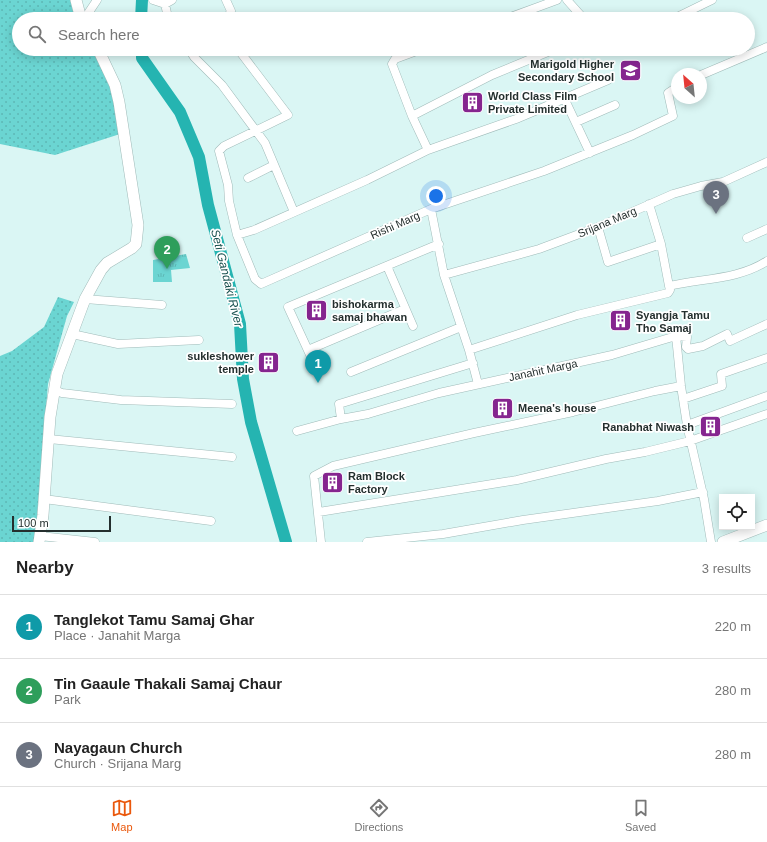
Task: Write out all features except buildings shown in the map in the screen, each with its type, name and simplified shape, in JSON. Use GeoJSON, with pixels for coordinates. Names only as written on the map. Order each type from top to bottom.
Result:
{"type":"FeatureCollection","features":[{"type":"Feature","properties":{"kind":"street"},"geometry":{"type":"LineString","coordinates":[[76,0],[79,12]]}},
{"type":"Feature","properties":{"kind":"street"},"geometry":{"type":"LineString","coordinates":[[90,12],[97,0]]}},
{"type":"Feature","properties":{"kind":"street"},"geometry":{"type":"LineString","coordinates":[[226,0],[230,12]]}},
{"type":"Feature","properties":{"kind":"street"},"geometry":{"type":"LineString","coordinates":[[524,12],[557,0]]}},
{"type":"Feature","properties":{"kind":"street"},"geometry":{"type":"LineString","coordinates":[[567,0],[578,12]]}},
{"type":"Feature","properties":{"kind":"street"},"geometry":{"type":"LineString","coordinates":[[687,12],[712,0]]}},
{"type":"Feature","properties":{"kind":"street"},"geometry":{"type":"LineString","coordinates":[[162,2],[167,12]]}},
{"type":"Feature","properties":{"kind":"street"},"geometry":{"type":"LineString","coordinates":[[755,52],[767,47]]}},
{"type":"Feature","properties":{"kind":"street"},"geometry":{"type":"LineString","coordinates":[[95,542],[39,539],[54,390],[57,374],[85,299],[101,270],[107,263],[136,244],[138,225],[115,85],[101,56]]}},
{"type":"Feature","properties":{"kind":"street"},"geometry":{"type":"LineString","coordinates":[[193,56],[222,85],[265,144],[294,212]]}},
{"type":"Feature","properties":{"kind":"street"},"geometry":{"type":"LineString","coordinates":[[243,56],[288,115],[256,132],[224,146],[219,151],[228,185],[237,235],[367,180],[428,150],[566,100],[608,80]]}},
{"type":"Feature","properties":{"kind":"street"},"geometry":{"type":"LineString","coordinates":[[404,56],[392,61],[412,116],[428,150]]}},
{"type":"Feature","properties":{"kind":"street"},"geometry":{"type":"LineString","coordinates":[[412,116],[492,76],[539,56]]}},
{"type":"Feature","properties":{"kind":"street"},"geometry":{"type":"LineString","coordinates":[[707,73],[747,56]]}},
{"type":"Feature","properties":{"kind":"street","name":"Rishi Marg"},"geometry":{"type":"LineString","coordinates":[[237,235],[259,284],[293,271],[431,209],[544,171],[590,153],[673,116],[668,93],[671,91]]}},
{"type":"Feature","properties":{"kind":"street"},"geometry":{"type":"LineString","coordinates":[[566,100],[590,153]]}},
{"type":"Feature","properties":{"kind":"street"},"geometry":{"type":"LineString","coordinates":[[576,122],[615,105]]}},
{"type":"Feature","properties":{"kind":"street","name":"Srijana Marg"},"geometry":{"type":"LineString","coordinates":[[444,275],[539,249],[598,227],[649,204],[694,188],[723,182],[767,162]]}},
{"type":"Feature","properties":{"kind":"street"},"geometry":{"type":"LineString","coordinates":[[248,178],[274,165]]}},
{"type":"Feature","properties":{"kind":"street"},"geometry":{"type":"LineString","coordinates":[[469,350],[598,309],[668,293],[670,286],[661,244],[649,204]]}},
{"type":"Feature","properties":{"kind":"street"},"geometry":{"type":"LineString","coordinates":[[431,209],[444,275],[462,326],[478,384]]}},
{"type":"Feature","properties":{"kind":"street"},"geometry":{"type":"LineString","coordinates":[[598,227],[608,262],[661,244]]}},
{"type":"Feature","properties":{"kind":"street"},"geometry":{"type":"LineString","coordinates":[[747,238],[767,229]]}},
{"type":"Feature","properties":{"kind":"street"},"geometry":{"type":"LineString","coordinates":[[312,359],[288,306],[439,244]]}},
{"type":"Feature","properties":{"kind":"street"},"geometry":{"type":"LineString","coordinates":[[670,286],[720,278],[760,265],[767,261]]}},
{"type":"Feature","properties":{"kind":"street"},"geometry":{"type":"LineString","coordinates":[[388,266],[413,326]]}},
{"type":"Feature","properties":{"kind":"street"},"geometry":{"type":"LineString","coordinates":[[85,299],[162,305]]}},
{"type":"Feature","properties":{"kind":"street"},"geometry":{"type":"LineString","coordinates":[[308,350],[405,309]]}},
{"type":"Feature","properties":{"kind":"street"},"geometry":{"type":"LineString","coordinates":[[711,542],[703,492],[687,425],[676,336],[687,337],[686,347],[688,349],[703,346],[727,334],[730,341],[767,324]]}},
{"type":"Feature","properties":{"kind":"street"},"geometry":{"type":"LineString","coordinates":[[351,372],[462,326]]}},
{"type":"Feature","properties":{"kind":"street"},"geometry":{"type":"LineString","coordinates":[[72,334],[118,344],[200,340]]}},
{"type":"Feature","properties":{"kind":"street","name":"Janahit Marga"},"geometry":{"type":"LineString","coordinates":[[297,431],[341,419],[368,414],[439,393],[612,355],[676,336]]}},
{"type":"Feature","properties":{"kind":"street"},"geometry":{"type":"LineString","coordinates":[[683,399],[722,386],[721,374],[767,358]]}},
{"type":"Feature","properties":{"kind":"street"},"geometry":{"type":"LineString","coordinates":[[341,419],[339,404],[473,363]]}},
{"type":"Feature","properties":{"kind":"street"},"geometry":{"type":"LineString","coordinates":[[321,542],[320,512],[314,476],[333,466],[681,386]]}},
{"type":"Feature","properties":{"kind":"street"},"geometry":{"type":"LineString","coordinates":[[54,390],[62,393],[120,400],[232,404]]}},
{"type":"Feature","properties":{"kind":"street"},"geometry":{"type":"LineString","coordinates":[[687,425],[767,396]]}},
{"type":"Feature","properties":{"kind":"street"},"geometry":{"type":"LineString","coordinates":[[320,512],[517,480],[606,459],[645,452],[690,441],[767,414]]}},
{"type":"Feature","properties":{"kind":"street"},"geometry":{"type":"LineString","coordinates":[[49,439],[232,457]]}},
{"type":"Feature","properties":{"kind":"street"},"geometry":{"type":"LineString","coordinates":[[367,542],[443,534],[523,520],[658,501],[703,492]]}},
{"type":"Feature","properties":{"kind":"street"},"geometry":{"type":"LineString","coordinates":[[44,499],[211,521]]}},
{"type":"Feature","properties":{"kind":"street"},"geometry":{"type":"LineString","coordinates":[[723,542],[767,525]]}},
{"type":"Feature","properties":{"kind":"green space"},"geometry":{"type":"Polygon","coordinates":[[[0,0],[72,0],[74,12],[12,12],[12,56],[97,56],[113,87],[120,134],[55,155],[0,144],[0,0]]]}},
{"type":"Feature","properties":{"kind":"green space"},"geometry":{"type":"Polygon","coordinates":[[[186,254],[190,268],[171,270],[172,282],[153,282],[153,260],[186,254]]]}},
{"type":"Feature","properties":{"kind":"green space"},"geometry":{"type":"Polygon","coordinates":[[[58,297],[74,302],[67,316],[48,384],[35,542],[0,542],[0,356],[12,351],[44,327],[58,297]]]}},
{"type":"Feature","properties":{"kind":"waterway","name":"Seti Gandaki River"},"geometry":{"type":"LineString","coordinates":[[141,12],[142,0]]}},
{"type":"Feature","properties":{"kind":"waterway","name":"Seti Gandaki River"},"geometry":{"type":"LineString","coordinates":[[142,56],[180,112],[199,157],[208,205],[240,324],[243,379],[251,422],[286,542]]}},
{"type":"Feature","properties":{"kind":"place","name":"Marigold Higher Secondary School"},"geometry":{"type":"Point","coordinates":[630,70]}},
{"type":"Feature","properties":{"kind":"place","name":"World Class Film Private Limited"},"geometry":{"type":"Point","coordinates":[473,102]}},
{"type":"Feature","properties":{"kind":"place","name":"Nayagaun Church"},"geometry":{"type":"Point","coordinates":[716,214]}},
{"type":"Feature","properties":{"kind":"place","name":"Tin Gaaule Thakali Samaj Chaur"},"geometry":{"type":"Point","coordinates":[167,269]}},
{"type":"Feature","properties":{"kind":"place","name":"bishokarma samaj bhawan"},"geometry":{"type":"Point","coordinates":[317,310]}},
{"type":"Feature","properties":{"kind":"place","name":"Syangja Tamu Tho Samaj"},"geometry":{"type":"Point","coordinates":[620,321]}},
{"type":"Feature","properties":{"kind":"place","name":"sukleshower temple"},"geometry":{"type":"Point","coordinates":[269,362]}},
{"type":"Feature","properties":{"kind":"place","name":"Tanglekot Tamu Samaj Ghar"},"geometry":{"type":"Point","coordinates":[318,383]}},
{"type":"Feature","properties":{"kind":"place","name":"Meena's house"},"geometry":{"type":"Point","coordinates":[503,408]}},
{"type":"Feature","properties":{"kind":"place","name":"Ranabhat Niwash"},"geometry":{"type":"Point","coordinates":[710,427]}},
{"type":"Feature","properties":{"kind":"place","name":"Ram Block Factory"},"geometry":{"type":"Point","coordinates":[333,482]}}]}
